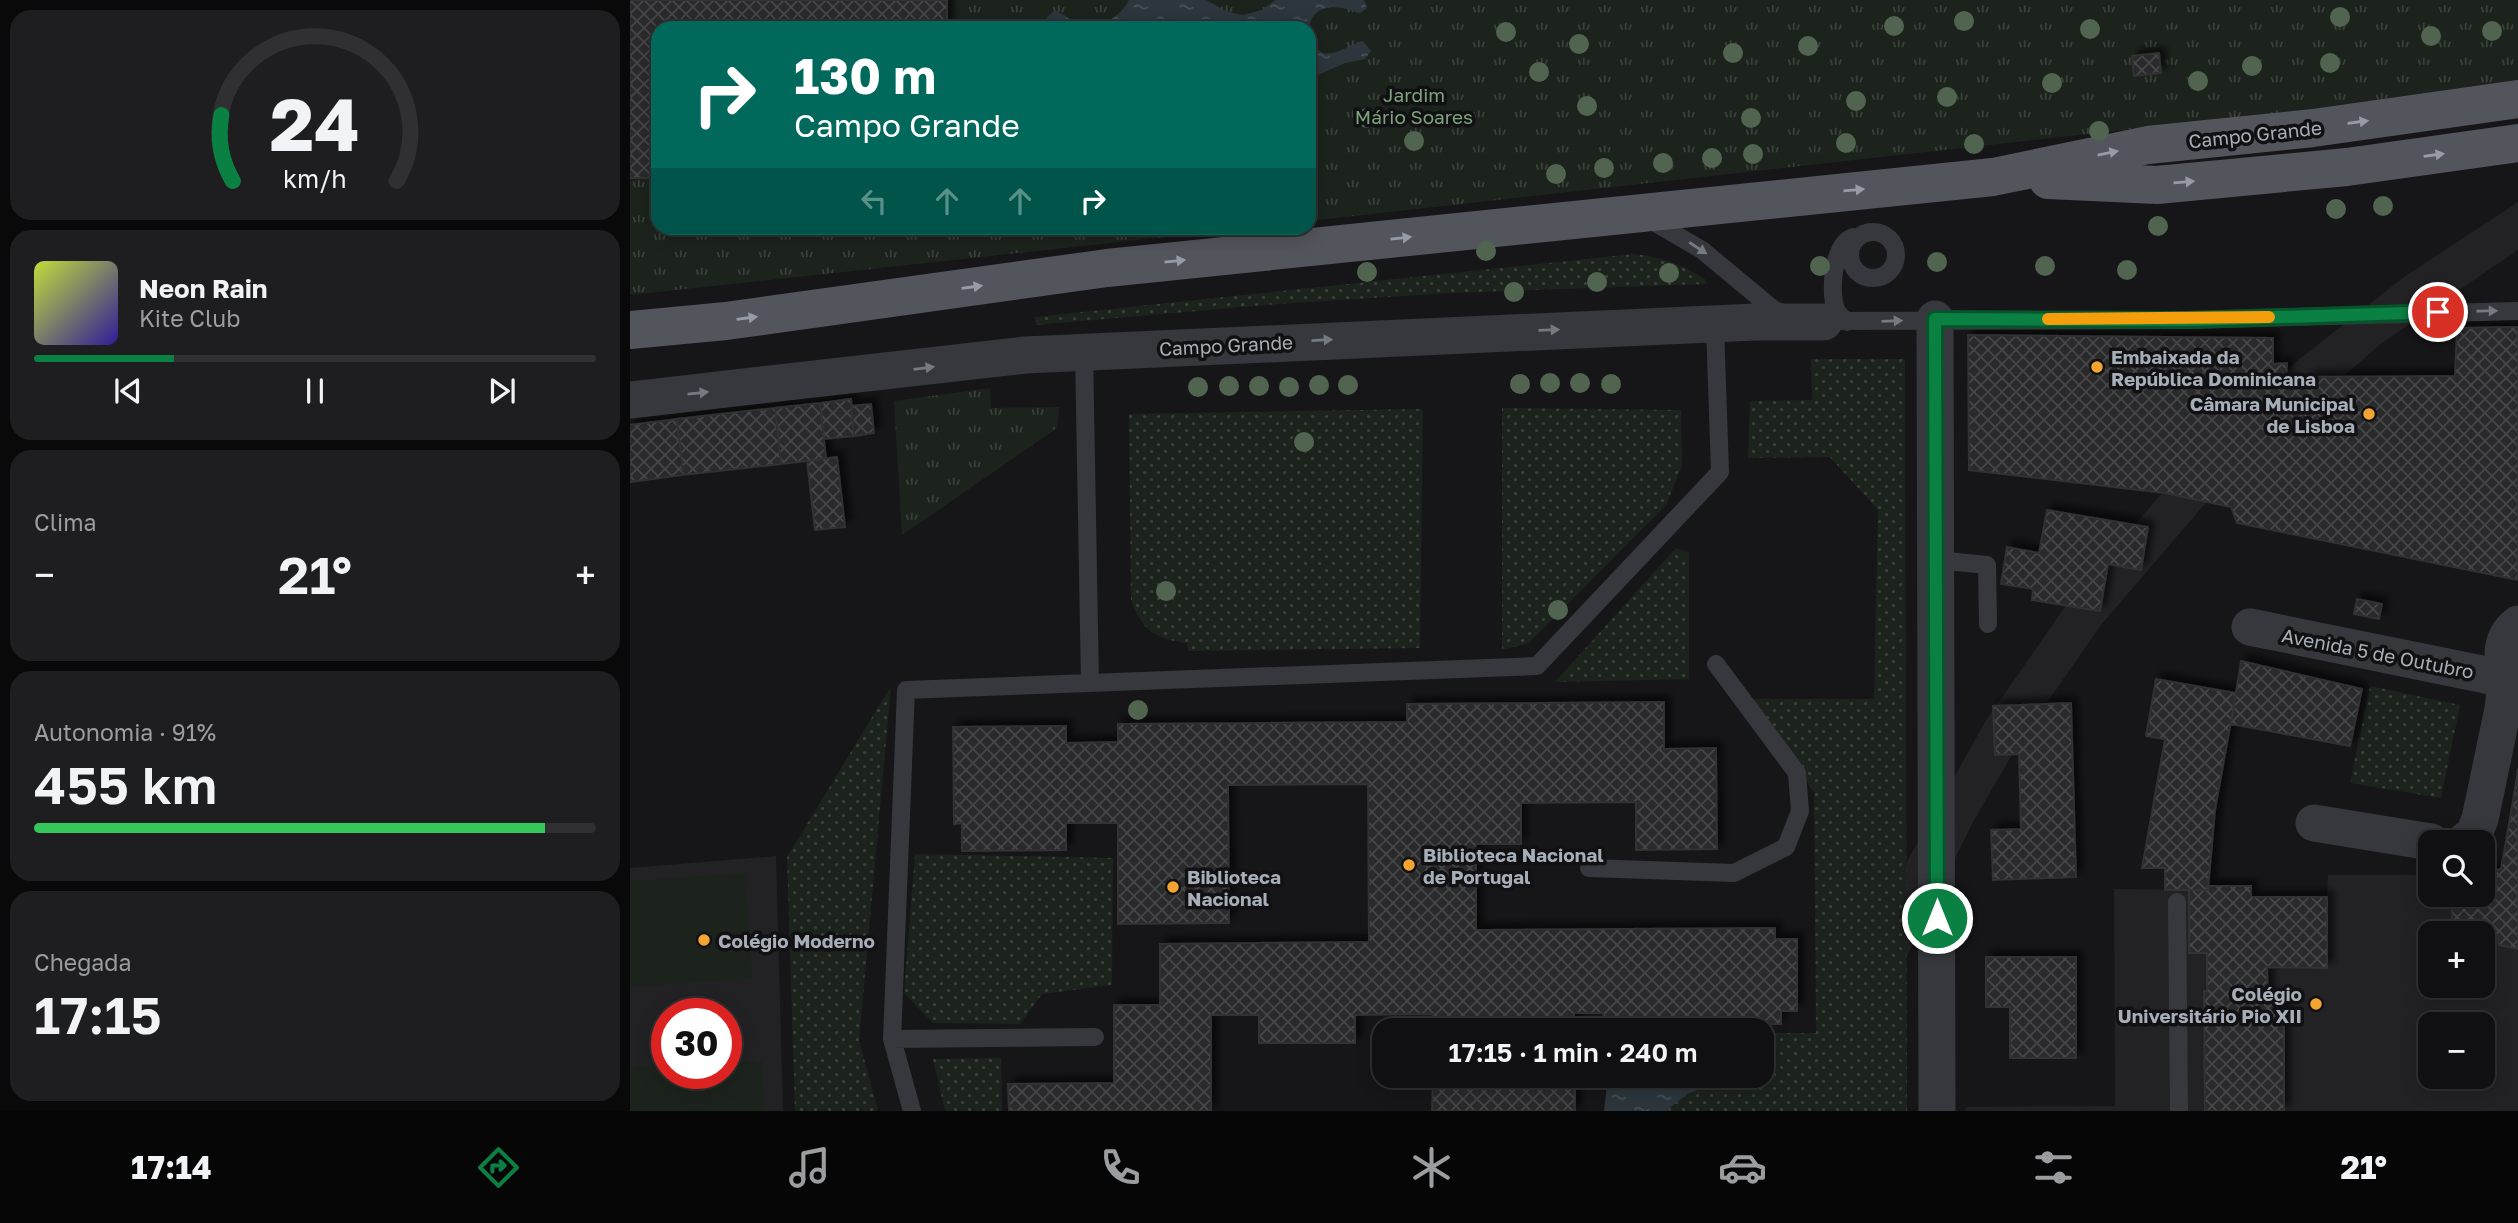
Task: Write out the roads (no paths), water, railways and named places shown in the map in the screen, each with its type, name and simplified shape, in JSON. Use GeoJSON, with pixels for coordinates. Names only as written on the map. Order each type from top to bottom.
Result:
{"type":"FeatureCollection","features":[{"type":"Feature","properties":{"kind":"main road","name":"Campo Grande"},"geometry":{"type":"LineString","coordinates":[[630,330],[726,321],[1107,268],[1993,177],[2148,145],[2313,128],[2518,99]]}},
{"type":"Feature","properties":{"kind":"main road","name":"Campo Grande"},"geometry":{"type":"LineString","coordinates":[[1993,177],[2157,185],[2347,167],[2518,143]]}},
{"type":"Feature","properties":{"kind":"street"},"geometry":{"type":"LineString","coordinates":[[1935,319],[1937,1111]]}},
{"type":"Feature","properties":{"kind":"street","name":"Campo Grande"},"geometry":{"type":"LineString","coordinates":[[630,400],[1026,355],[1084,351],[1836,322]]}},
{"type":"Feature","properties":{"kind":"street","name":"Avenida 5 de Outubro"},"geometry":{"type":"LineString","coordinates":[[2250,627],[2512,680],[2503,646],[2509,633],[2518,624]]}},
{"type":"Feature","properties":{"kind":"street"},"geometry":{"type":"LineString","coordinates":[[2474,830],[2478,826],[2503,709],[2512,680]]}},
{"type":"Feature","properties":{"kind":"street"},"geometry":{"type":"LineString","coordinates":[[2314,823],[2418,840]]}},
{"type":"Feature","properties":{"kind":"lane","name":"Campo Grande"},"geometry":{"type":"LineString","coordinates":[[1640,213],[1702,250],[1773,309],[1789,317],[1836,322],[1935,319],[2189,320],[2518,311]]}},
{"type":"Feature","properties":{"kind":"lane"},"geometry":{"type":"LineString","coordinates":[[1836,322],[1834,266],[1847,239],[1870,232]]}},
{"type":"Feature","properties":{"kind":"lane"},"geometry":{"type":"LineString","coordinates":[[912,1111],[892,1039],[906,690],[1537,666],[1720,471],[1715,326]]}},
{"type":"Feature","properties":{"kind":"lane"},"geometry":{"type":"LineString","coordinates":[[1084,351],[1090,683]]}},
{"type":"Feature","properties":{"kind":"lane"},"geometry":{"type":"LineString","coordinates":[[1936,560],[1987,565],[1988,624]]}},
{"type":"Feature","properties":{"kind":"lane"},"geometry":{"type":"LineString","coordinates":[[1589,868],[1734,873],[1786,847],[1800,811],[1797,773],[1716,664]]}},
{"type":"Feature","properties":{"kind":"lane"},"geometry":{"type":"LineString","coordinates":[[2177,902],[2179,1111]]}},
{"type":"Feature","properties":{"kind":"lane"},"geometry":{"type":"LineString","coordinates":[[892,1039],[1095,1037]]}},
{"type":"Feature","properties":{"kind":"water"},"geometry":{"type":"Polygon","coordinates":[[[1129,0],[1206,0],[1228,12],[1243,15],[1262,10],[1275,0],[1364,0],[1367,8],[1360,13],[1329,7],[1316,13],[1311,21],[1109,21],[1129,0]]]}},
{"type":"Feature","properties":{"kind":"water"},"geometry":{"type":"Polygon","coordinates":[[[1054,11],[1073,21],[1046,21],[1054,11]]]}},
{"type":"Feature","properties":{"kind":"water"},"geometry":{"type":"Polygon","coordinates":[[[1363,41],[1371,51],[1365,59],[1345,63],[1316,76],[1316,48],[1325,53],[1333,53],[1363,41]]]}},
{"type":"Feature","properties":{"kind":"water"},"geometry":{"type":"Polygon","coordinates":[[[1607,1088],[1702,1088],[1687,1094],[1666,1111],[1604,1111],[1607,1088]]]}},
{"type":"Feature","properties":{"kind":"place","name":"Embaixada da República Dominicana"},"geometry":{"type":"Point","coordinates":[2097,367]}},
{"type":"Feature","properties":{"kind":"place","name":"Câmara Municipal de Lisboa"},"geometry":{"type":"Point","coordinates":[2369,414]}},
{"type":"Feature","properties":{"kind":"place","name":"Biblioteca Nacional de Portugal"},"geometry":{"type":"Point","coordinates":[1409,865]}},
{"type":"Feature","properties":{"kind":"place","name":"Biblioteca Nacional"},"geometry":{"type":"Point","coordinates":[1173,887]}},
{"type":"Feature","properties":{"kind":"place","name":"Colégio Moderno"},"geometry":{"type":"Point","coordinates":[704,940]}},
{"type":"Feature","properties":{"kind":"place","name":"Colégio Universitário Pio XII"},"geometry":{"type":"Point","coordinates":[2316,1004]}},
{"type":"Feature","properties":{"kind":"park label","name":"Jardim Mário Soares"},"geometry":{"type":"Point","coordinates":[1414,105]}}]}
